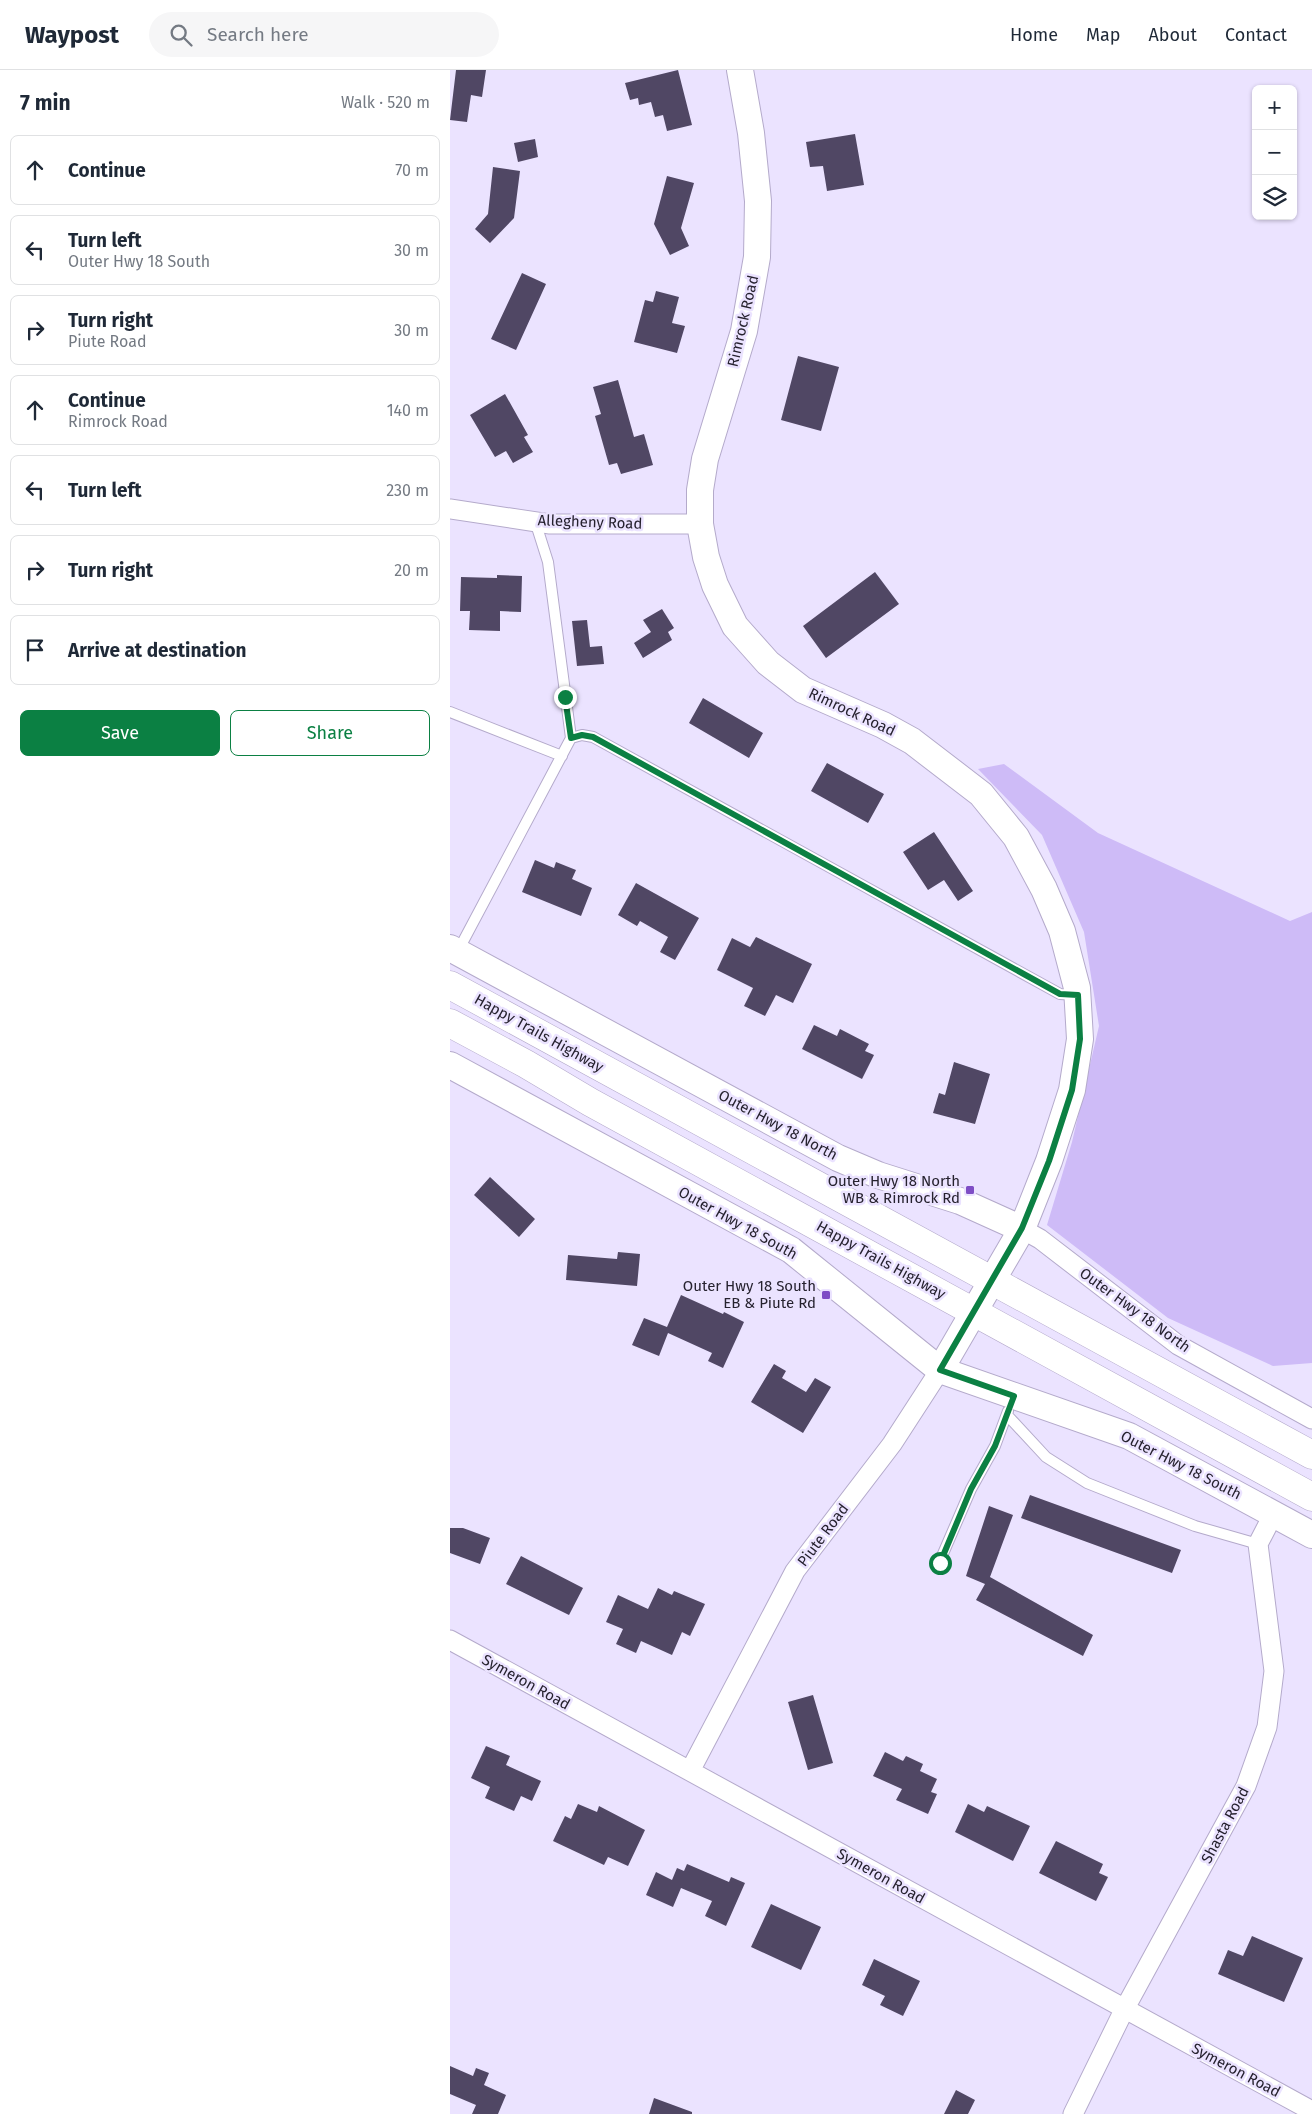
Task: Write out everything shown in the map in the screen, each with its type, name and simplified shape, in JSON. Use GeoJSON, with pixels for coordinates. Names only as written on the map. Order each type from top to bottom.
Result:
{"type":"FeatureCollection","features":[{"type":"Feature","properties":{"kind":"main road","name":"Happy Trails Highway"},"geometry":{"type":"LineString","coordinates":[[450,985],[1312,1455]]}},
{"type":"Feature","properties":{"kind":"main road","name":"Happy Trails Highway"},"geometry":{"type":"LineString","coordinates":[[450,1023],[526,1064],[590,1102],[1312,1497]]}},
{"type":"Feature","properties":{"kind":"street","name":"Rimrock Road"},"geometry":{"type":"LineString","coordinates":[[740,70],[752,133],[756,182],[757,258],[744,331],[705,459],[700,490],[700,524],[706,557],[715,585],[735,626],[768,663],[803,690],[883,725],[912,741],[981,794],[1016,837],[1044,889],[1062,931],[1078,995],[1080,1039],[1072,1090],[1049,1161],[1022,1228],[975,1311]]}},
{"type":"Feature","properties":{"kind":"street","name":"Allegheny Road"},"geometry":{"type":"LineString","coordinates":[[450,509],[550,524],[700,524]]}},
{"type":"Feature","properties":{"kind":"street","name":"Outer Hwy 18 North"},"geometry":{"type":"LineString","coordinates":[[454,950],[838,1158],[878,1175],[960,1201],[1022,1228],[1040,1239],[1178,1345],[1312,1419]]}},
{"type":"Feature","properties":{"kind":"street","name":"Outer Hwy 18 South"},"geometry":{"type":"LineString","coordinates":[[450,1065],[791,1250],[940,1370],[1010,1405],[1129,1436],[1312,1535]]}},
{"type":"Feature","properties":{"kind":"street","name":"Piute Road"},"geometry":{"type":"LineString","coordinates":[[690,1771],[795,1572],[892,1444],[940,1370],[975,1311]]}},
{"type":"Feature","properties":{"kind":"street"},"geometry":{"type":"LineString","coordinates":[[1258,1544],[1274,1513]]}},
{"type":"Feature","properties":{"kind":"street","name":"Shasta Road"},"geometry":{"type":"LineString","coordinates":[[1073,2114],[1124,2010],[1246,1786],[1267,1727],[1274,1671],[1258,1544]]}},
{"type":"Feature","properties":{"kind":"street","name":"Symeron Road"},"geometry":{"type":"LineString","coordinates":[[450,1640],[1124,2010],[1312,2111]]}},
{"type":"Feature","properties":{"kind":"lane"},"geometry":{"type":"LineString","coordinates":[[454,950],[571,738],[548,562],[535,521]]}},
{"type":"Feature","properties":{"kind":"lane"},"geometry":{"type":"LineString","coordinates":[[450,712],[562,756]]}},
{"type":"Feature","properties":{"kind":"lane"},"geometry":{"type":"LineString","coordinates":[[571,738],[582,735],[593,737],[1060,994],[1078,995]]}},
{"type":"Feature","properties":{"kind":"lane"},"geometry":{"type":"LineString","coordinates":[[1010,1405],[1046,1457],[1088,1483],[1195,1526],[1258,1544]]}},
{"type":"Feature","properties":{"kind":"lane"},"geometry":{"type":"LineString","coordinates":[[940,1563],[971,1489],[995,1446],[1010,1405]]}},
{"type":"Feature","properties":{"kind":"shaded area"},"geometry":{"type":"Polygon","coordinates":[[[1004,764],[1098,833],[1290,921],[1312,912],[1312,1363],[1273,1366],[1168,1318],[1047,1225],[1072,1142],[1099,1026],[1084,932],[1042,835],[978,769],[1004,764]]]}},
{"type":"Feature","properties":{"kind":"building"},"geometry":{"type":"Polygon","coordinates":[[[456,70],[486,70],[482,97],[471,95],[467,122],[450,120],[456,70]]]}},
{"type":"Feature","properties":{"kind":"building"},"geometry":{"type":"Polygon","coordinates":[[[678,70],[692,125],[667,131],[663,115],[655,117],[651,102],[639,105],[638,98],[630,100],[625,83],[678,70]]]}},
{"type":"Feature","properties":{"kind":"building"},"geometry":{"type":"Polygon","coordinates":[[[855,134],[864,185],[827,191],[823,166],[810,167],[806,142],[855,134]]]}},
{"type":"Feature","properties":{"kind":"building"},"geometry":{"type":"Polygon","coordinates":[[[535,139],[538,157],[518,162],[514,143],[535,139]]]}},
{"type":"Feature","properties":{"kind":"building"},"geometry":{"type":"Polygon","coordinates":[[[493,167],[520,171],[514,218],[490,243],[475,229],[488,214],[493,167]]]}},
{"type":"Feature","properties":{"kind":"building"},"geometry":{"type":"Polygon","coordinates":[[[667,176],[694,183],[681,228],[689,246],[670,255],[654,224],[667,176]]]}},
{"type":"Feature","properties":{"kind":"building"},"geometry":{"type":"Polygon","coordinates":[[[522,273],[546,284],[516,350],[491,339],[522,273]]]}},
{"type":"Feature","properties":{"kind":"building"},"geometry":{"type":"Polygon","coordinates":[[[656,291],[679,297],[672,323],[685,326],[677,353],[634,342],[645,300],[653,302],[656,291]]]}},
{"type":"Feature","properties":{"kind":"building"},"geometry":{"type":"Polygon","coordinates":[[[798,356],[839,367],[821,431],[781,420],[798,356]]]}},
{"type":"Feature","properties":{"kind":"building"},"geometry":{"type":"Polygon","coordinates":[[[618,380],[634,437],[644,434],[653,465],[621,474],[617,463],[609,465],[595,416],[601,414],[593,387],[618,380]]]}},
{"type":"Feature","properties":{"kind":"building"},"geometry":{"type":"Polygon","coordinates":[[[505,394],[528,435],[524,437],[533,452],[513,463],[506,451],[495,457],[470,415],[505,394]]]}},
{"type":"Feature","properties":{"kind":"building"},"geometry":{"type":"Polygon","coordinates":[[[875,572],[899,604],[826,658],[803,626],[875,572]]]}},
{"type":"Feature","properties":{"kind":"building"},"geometry":{"type":"Polygon","coordinates":[[[497,575],[522,576],[521,612],[500,611],[500,631],[469,630],[470,611],[460,611],[461,577],[497,578],[497,575]]]}},
{"type":"Feature","properties":{"kind":"building"},"geometry":{"type":"Polygon","coordinates":[[[662,609],[674,628],[668,632],[672,640],[643,658],[634,643],[651,632],[643,620],[662,609]]]}},
{"type":"Feature","properties":{"kind":"building"},"geometry":{"type":"Polygon","coordinates":[[[587,620],[590,647],[602,646],[604,664],[577,666],[572,621],[587,620]]]}},
{"type":"Feature","properties":{"kind":"building"},"geometry":{"type":"Polygon","coordinates":[[[703,698],[763,733],[749,758],[689,723],[703,698]]]}},
{"type":"Feature","properties":{"kind":"building"},"geometry":{"type":"Polygon","coordinates":[[[827,763],[884,794],[868,823],[811,791],[827,763]]]}},
{"type":"Feature","properties":{"kind":"building"},"geometry":{"type":"Polygon","coordinates":[[[934,832],[973,891],[958,901],[944,880],[928,890],[903,852],[934,832]]]}},
{"type":"Feature","properties":{"kind":"building"},"geometry":{"type":"Polygon","coordinates":[[[535,860],[554,868],[556,862],[576,870],[572,879],[592,888],[581,916],[522,892],[535,860]]]}},
{"type":"Feature","properties":{"kind":"building"},"geometry":{"type":"Polygon","coordinates":[[[636,883],[699,918],[675,960],[660,952],[668,937],[640,921],[637,926],[618,915],[636,883]]]}},
{"type":"Feature","properties":{"kind":"building"},"geometry":{"type":"Polygon","coordinates":[[[756,937],[812,964],[793,1003],[776,995],[765,1016],[744,1006],[753,988],[717,970],[732,938],[750,947],[756,937]]]}},
{"type":"Feature","properties":{"kind":"building"},"geometry":{"type":"Polygon","coordinates":[[[814,1025],[837,1036],[840,1029],[869,1044],[865,1051],[874,1055],[862,1079],[802,1049],[814,1025]]]}},
{"type":"Feature","properties":{"kind":"building"},"geometry":{"type":"Polygon","coordinates":[[[954,1062],[990,1074],[975,1124],[933,1113],[939,1093],[945,1095],[954,1062]]]}},
{"type":"Feature","properties":{"kind":"building"},"geometry":{"type":"Polygon","coordinates":[[[490,1177],[535,1219],[519,1237],[474,1195],[490,1177]]]}},
{"type":"Feature","properties":{"kind":"building"},"geometry":{"type":"Polygon","coordinates":[[[618,1252],[640,1254],[637,1286],[566,1280],[568,1255],[617,1259],[618,1252]]]}},
{"type":"Feature","properties":{"kind":"building"},"geometry":{"type":"Polygon","coordinates":[[[681,1295],[744,1322],[723,1368],[708,1361],[712,1353],[668,1333],[659,1356],[632,1345],[644,1318],[667,1327],[681,1295]]]}},
{"type":"Feature","properties":{"kind":"building"},"geometry":{"type":"Polygon","coordinates":[[[774,1364],[786,1371],[782,1378],[806,1392],[815,1378],[831,1387],[803,1433],[751,1402],[774,1364]]]}},
{"type":"Feature","properties":{"kind":"building"},"geometry":{"type":"Polygon","coordinates":[[[1030,1495],[1181,1550],[1172,1573],[1021,1518],[1030,1495]]]}},
{"type":"Feature","properties":{"kind":"building"},"geometry":{"type":"Polygon","coordinates":[[[989,1506],[1013,1515],[990,1577],[1093,1635],[1083,1656],[976,1600],[985,1584],[966,1576],[989,1506]]]}},
{"type":"Feature","properties":{"kind":"building"},"geometry":{"type":"Polygon","coordinates":[[[450,1528],[463,1528],[490,1538],[480,1564],[450,1553],[450,1528]]]}},
{"type":"Feature","properties":{"kind":"building"},"geometry":{"type":"Polygon","coordinates":[[[521,1556],[583,1588],[569,1615],[506,1584],[521,1556]]]}},
{"type":"Feature","properties":{"kind":"building"},"geometry":{"type":"Polygon","coordinates":[[[658,1588],[672,1595],[674,1591],[705,1604],[690,1636],[682,1632],[672,1655],[641,1641],[636,1653],[616,1644],[623,1629],[606,1622],[618,1595],[648,1609],[658,1588]]]}},
{"type":"Feature","properties":{"kind":"building"},"geometry":{"type":"Polygon","coordinates":[[[813,1695],[833,1763],[808,1770],[788,1702],[813,1695]]]}},
{"type":"Feature","properties":{"kind":"building"},"geometry":{"type":"Polygon","coordinates":[[[486,1746],[510,1756],[506,1765],[541,1781],[532,1801],[521,1796],[514,1811],[485,1798],[490,1787],[471,1778],[486,1746]]]}},
{"type":"Feature","properties":{"kind":"building"},"geometry":{"type":"Polygon","coordinates":[[[885,1752],[903,1761],[906,1756],[923,1764],[920,1771],[937,1779],[931,1792],[937,1794],[928,1814],[896,1800],[902,1789],[873,1776],[885,1752]]]}},
{"type":"Feature","properties":{"kind":"building"},"geometry":{"type":"Polygon","coordinates":[[[578,1804],[597,1812],[599,1806],[645,1830],[628,1866],[608,1857],[604,1865],[553,1841],[565,1816],[571,1819],[578,1804]]]}},
{"type":"Feature","properties":{"kind":"building"},"geometry":{"type":"Polygon","coordinates":[[[968,1804],[984,1812],[987,1806],[1030,1826],[1013,1861],[955,1832],[968,1804]]]}},
{"type":"Feature","properties":{"kind":"building"},"geometry":{"type":"Polygon","coordinates":[[[1056,1841],[1103,1864],[1099,1873],[1108,1877],[1096,1901],[1039,1873],[1056,1841]]]}},
{"type":"Feature","properties":{"kind":"building"},"geometry":{"type":"Polygon","coordinates":[[[687,1864],[729,1882],[731,1877],[745,1883],[726,1926],[705,1916],[712,1901],[681,1888],[673,1907],[646,1895],[656,1872],[672,1880],[677,1868],[684,1871],[687,1864]]]}},
{"type":"Feature","properties":{"kind":"building"},"geometry":{"type":"Polygon","coordinates":[[[771,1904],[821,1927],[801,1970],[751,1947],[771,1904]]]}},
{"type":"Feature","properties":{"kind":"building"},"geometry":{"type":"Polygon","coordinates":[[[1252,1936],[1303,1958],[1284,2002],[1218,1974],[1228,1950],[1243,1956],[1252,1936]]]}},
{"type":"Feature","properties":{"kind":"building"},"geometry":{"type":"Polygon","coordinates":[[[874,1959],[920,1981],[903,2016],[880,2005],[885,1996],[862,1985],[874,1959]]]}},
{"type":"Feature","properties":{"kind":"building"},"geometry":{"type":"Polygon","coordinates":[[[450,2066],[473,2076],[476,2068],[489,2073],[484,2085],[506,2095],[498,2114],[472,2114],[476,2105],[450,2094],[450,2066]]]}},
{"type":"Feature","properties":{"kind":"building"},"geometry":{"type":"Polygon","coordinates":[[[956,2090],[975,2100],[968,2114],[944,2114],[956,2090]]]}},
{"type":"Feature","properties":{"kind":"building"},"geometry":{"type":"Polygon","coordinates":[[[654,2098],[692,2112],[692,2114],[649,2114],[654,2098]]]}},
{"type":"Feature","properties":{"kind":"place","name":"Outer Hwy 18 North WB & Rimrock Rd"},"geometry":{"type":"Point","coordinates":[970,1190]}},
{"type":"Feature","properties":{"kind":"place","name":"Outer Hwy 18 South EB & Piute Rd"},"geometry":{"type":"Point","coordinates":[826,1295]}},
{"type":"Feature","properties":{"kind":"route"},"geometry":{"type":"LineString","coordinates":[[565,697],[571,738],[578,735],[593,737],[1060,994],[1078,995],[1080,1039],[1072,1090],[1049,1161],[1022,1228],[940,1370],[1014,1396],[995,1446],[971,1489],[940,1563]]}}]}
